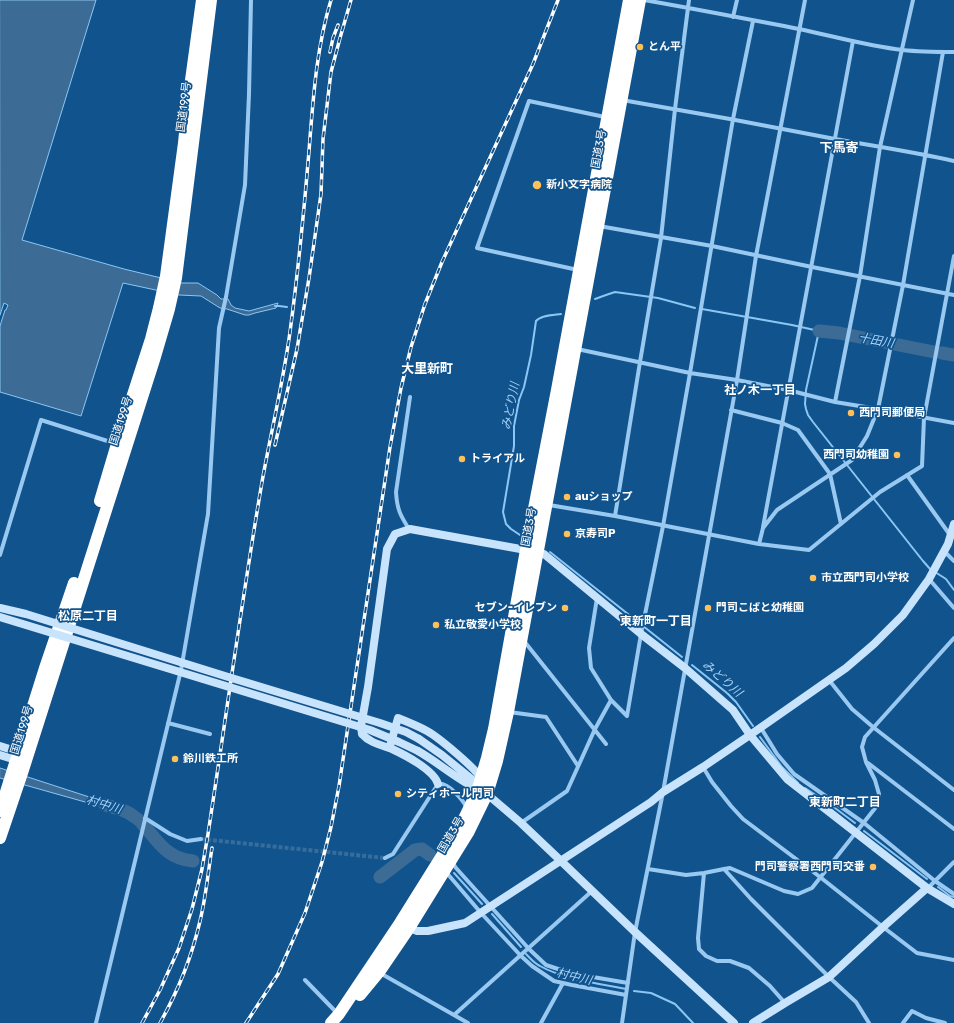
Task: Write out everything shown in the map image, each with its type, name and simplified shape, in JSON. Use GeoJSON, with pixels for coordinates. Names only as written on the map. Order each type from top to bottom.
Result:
{"type":"FeatureCollection","features":[{"type":"Feature","properties":{"kind":"highway","name":"国道199号"},"geometry":{"type":"LineString","coordinates":[[171,277],[188,102],[202,0]]}},
{"type":"Feature","properties":{"kind":"highway","name":"国道199号"},"geometry":{"type":"LineString","coordinates":[[0,838],[45,668],[104,490],[122,445],[145,358],[164,308],[171,277],[211,0]]}},
{"type":"Feature","properties":{"kind":"highway","name":"国道3号"},"geometry":{"type":"LineString","coordinates":[[335,1019],[448,866],[469,831],[481,786],[532,551],[616,99],[629,0]]}},
{"type":"Feature","properties":{"kind":"highway","name":"国道3号"},"geometry":{"type":"LineString","coordinates":[[593,225],[608,117],[616,99],[640,0]]}},
{"type":"Feature","properties":{"kind":"highway","name":"国道3号"},"geometry":{"type":"LineString","coordinates":[[335,1019],[356,1000],[379,972],[460,827],[481,786],[497,761],[522,639],[532,551],[546,504],[570,347]]}},
{"type":"Feature","properties":{"kind":"highway","name":"国道199号"},"geometry":{"type":"LineString","coordinates":[[0,812],[12,790]]}},
{"type":"Feature","properties":{"kind":"street"},"geometry":{"type":"LineString","coordinates":[[96,1023],[181,670],[208,514],[219,328],[226,297],[245,185],[251,0]]}},
{"type":"Feature","properties":{"kind":"street"},"geometry":{"type":"LineString","coordinates":[[644,0],[688,7],[902,50],[954,52]]}},
{"type":"Feature","properties":{"kind":"street"},"geometry":{"type":"LineString","coordinates":[[615,516],[661,238],[688,0]]}},
{"type":"Feature","properties":{"kind":"street"},"geometry":{"type":"LineString","coordinates":[[733,17],[737,0]]}},
{"type":"Feature","properties":{"kind":"street"},"geometry":{"type":"LineString","coordinates":[[622,1023],[635,932],[663,792],[710,535],[737,380],[756,256],[805,0]]}},
{"type":"Feature","properties":{"kind":"street"},"geometry":{"type":"LineString","coordinates":[[835,402],[860,276],[880,147],[913,0]]}},
{"type":"Feature","properties":{"kind":"street"},"geometry":{"type":"LineString","coordinates":[[597,598],[589,648],[591,668],[610,700],[626,716],[663,526],[733,119],[753,21]]}},
{"type":"Feature","properties":{"kind":"street"},"geometry":{"type":"LineString","coordinates":[[759,544],[812,267],[853,41]]}},
{"type":"Feature","properties":{"kind":"street"},"geometry":{"type":"LineString","coordinates":[[763,528],[777,510],[852,460],[867,436],[878,409],[903,285],[943,52]]}},
{"type":"Feature","properties":{"kind":"street"},"geometry":{"type":"LineString","coordinates":[[616,99],[733,119],[954,161]]}},
{"type":"Feature","properties":{"kind":"street"},"geometry":{"type":"LineString","coordinates":[[584,272],[477,248],[529,101],[608,117]]}},
{"type":"Feature","properties":{"kind":"street"},"geometry":{"type":"LineString","coordinates":[[593,225],[712,246],[954,295]]}},
{"type":"Feature","properties":{"kind":"street"},"geometry":{"type":"LineString","coordinates":[[546,504],[759,544],[809,550],[880,492],[922,466],[924,418],[954,256]]}},
{"type":"Feature","properties":{"kind":"street"},"geometry":{"type":"LineString","coordinates":[[570,347],[690,373],[788,390],[835,402],[954,423]]}},
{"type":"Feature","properties":{"kind":"street"},"geometry":{"type":"LineString","coordinates":[[410,397],[396,492],[397,504],[401,516],[410,529]]}},
{"type":"Feature","properties":{"kind":"street"},"geometry":{"type":"LineString","coordinates":[[732,410],[782,423],[798,430],[830,474],[841,524]]}},
{"type":"Feature","properties":{"kind":"street"},"geometry":{"type":"LineString","coordinates":[[0,555],[41,420],[122,445]]}},
{"type":"Feature","properties":{"kind":"street"},"geometry":{"type":"LineString","coordinates":[[908,475],[950,535]]}},
{"type":"Feature","properties":{"kind":"street"},"geometry":{"type":"LineString","coordinates":[[404,926],[417,930],[428,931],[465,923],[651,802],[663,792],[704,767],[830,680],[874,644],[903,615],[936,567],[948,544],[954,524]]}},
{"type":"Feature","properties":{"kind":"street"},"geometry":{"type":"LineString","coordinates":[[438,784],[435,777],[415,762],[389,748],[376,744],[365,737],[362,734],[361,726],[368,687],[387,549],[395,534],[410,529],[544,554],[685,668],[732,710],[750,735],[787,779],[927,888],[954,904]]}},
{"type":"Feature","properties":{"kind":"street"},"geometry":{"type":"LineString","coordinates":[[944,551],[954,561]]}},
{"type":"Feature","properties":{"kind":"street"},"geometry":{"type":"LineString","coordinates":[[930,577],[954,608]]}},
{"type":"Feature","properties":{"kind":"street"},"geometry":{"type":"LineString","coordinates":[[0,608],[33,616],[225,676],[380,722],[406,732],[419,739],[481,786],[635,932],[734,1023]]}},
{"type":"Feature","properties":{"kind":"street"},"geometry":{"type":"LineString","coordinates":[[0,617],[370,730],[418,751],[481,786]]}},
{"type":"Feature","properties":{"kind":"street"},"geometry":{"type":"LineString","coordinates":[[648,869],[686,875],[730,868],[784,892],[798,894],[812,888],[876,807],[879,794],[875,780],[866,762],[862,747],[865,736],[954,638]]}},
{"type":"Feature","properties":{"kind":"street"},"geometry":{"type":"LineString","coordinates":[[522,639],[606,744]]}},
{"type":"Feature","properties":{"kind":"street"},"geometry":{"type":"LineString","coordinates":[[830,680],[852,709],[954,790]]}},
{"type":"Feature","properties":{"kind":"street"},"geometry":{"type":"LineString","coordinates":[[521,823],[567,791],[610,700]]}},
{"type":"Feature","properties":{"kind":"street"},"geometry":{"type":"LineString","coordinates":[[508,712],[546,717],[578,766]]}},
{"type":"Feature","properties":{"kind":"street"},"geometry":{"type":"LineString","coordinates":[[389,748],[398,718],[428,732],[460,757],[481,786]]}},
{"type":"Feature","properties":{"kind":"street"},"geometry":{"type":"LineString","coordinates":[[168,723],[210,734]]}},
{"type":"Feature","properties":{"kind":"street"},"geometry":{"type":"LineString","coordinates":[[761,728],[777,754],[794,774],[864,823],[954,894]]}},
{"type":"Feature","properties":{"kind":"street"},"geometry":{"type":"LineString","coordinates":[[0,746],[19,763]]}},
{"type":"Feature","properties":{"kind":"street"},"geometry":{"type":"LineString","coordinates":[[0,755],[19,763]]}},
{"type":"Feature","properties":{"kind":"street"},"geometry":{"type":"LineString","coordinates":[[866,762],[954,829]]}},
{"type":"Feature","properties":{"kind":"street"},"geometry":{"type":"LineString","coordinates":[[704,767],[712,782],[743,819],[917,953],[954,960]]}},
{"type":"Feature","properties":{"kind":"street"},"geometry":{"type":"LineString","coordinates":[[438,784],[442,783],[457,794],[468,810]]}},
{"type":"Feature","properties":{"kind":"street"},"geometry":{"type":"LineString","coordinates":[[385,858],[393,854],[438,784]]}},
{"type":"Feature","properties":{"kind":"street"},"geometry":{"type":"LineString","coordinates":[[145,818],[170,834],[187,841],[201,839]]}},
{"type":"Feature","properties":{"kind":"street"},"geometry":{"type":"LineString","coordinates":[[753,1023],[829,978],[954,862]]}},
{"type":"Feature","properties":{"kind":"street"},"geometry":{"type":"LineString","coordinates":[[448,866],[456,868],[529,949],[546,965],[561,970],[628,983]]}},
{"type":"Feature","properties":{"kind":"street"},"geometry":{"type":"LineString","coordinates":[[448,866],[481,913],[532,966],[554,981],[626,995]]}},
{"type":"Feature","properties":{"kind":"street"},"geometry":{"type":"LineString","coordinates":[[724,869],[829,978],[856,1002],[869,1023]]}},
{"type":"Feature","properties":{"kind":"street"},"geometry":{"type":"LineString","coordinates":[[704,873],[698,938],[699,949],[706,956],[717,961],[730,961],[749,968],[770,986],[785,1003]]}},
{"type":"Feature","properties":{"kind":"street"},"geometry":{"type":"LineString","coordinates":[[454,1015],[593,891]]}},
{"type":"Feature","properties":{"kind":"street"},"geometry":{"type":"LineString","coordinates":[[379,972],[468,1023]]}},
{"type":"Feature","properties":{"kind":"street"},"geometry":{"type":"LineString","coordinates":[[305,980],[335,1019]]}},
{"type":"Feature","properties":{"kind":"street"},"geometry":{"type":"LineString","coordinates":[[541,1023],[563,983]]}},
{"type":"Feature","properties":{"kind":"street"},"geometry":{"type":"LineString","coordinates":[[903,1023],[912,1011],[926,1018],[945,1023]]}},
{"type":"Feature","properties":{"kind":"water"},"geometry":{"type":"Polygon","coordinates":[[[0,0],[96,0],[22,240],[124,269],[182,283],[198,283],[221,299],[228,299],[231,305],[235,308],[249,311],[278,303],[276,308],[245,315],[220,308],[201,296],[179,295],[123,283],[81,416],[0,392],[0,326],[8,305],[4,303],[0,315],[0,0]]]}},
{"type":"Feature","properties":{"kind":"water"},"geometry":{"type":"Polygon","coordinates":[[[0,768],[117,806],[121,809],[117,811],[0,778],[0,768]]]}},
{"type":"Feature","properties":{"kind":"waterway"},"geometry":{"type":"LineString","coordinates":[[595,299],[615,292],[658,298],[695,308]]}},
{"type":"Feature","properties":{"kind":"waterway"},"geometry":{"type":"LineString","coordinates":[[275,306],[287,307]]}},
{"type":"Feature","properties":{"kind":"waterway"},"geometry":{"type":"LineString","coordinates":[[702,309],[819,331],[806,390],[805,404],[808,415],[931,570]]}},
{"type":"Feature","properties":{"kind":"waterway"},"geometry":{"type":"LineString","coordinates":[[536,321],[544,316],[561,314]]}},
{"type":"Feature","properties":{"kind":"waterway","name":"みどり川"},"geometry":{"type":"LineString","coordinates":[[520,535],[506,524],[503,512],[514,446],[514,426],[531,355],[536,321]]}},
{"type":"Feature","properties":{"kind":"waterway","name":"十田川"},"geometry":{"type":"LineString","coordinates":[[819,331],[839,333],[934,352]]}},
{"type":"Feature","properties":{"kind":"waterway","name":"十田川"},"geometry":{"type":"LineString","coordinates":[[942,353],[954,355]]}},
{"type":"Feature","properties":{"kind":"waterway","name":"みどり川"},"geometry":{"type":"LineString","coordinates":[[550,552],[682,657]]}},
{"type":"Feature","properties":{"kind":"waterway"},"geometry":{"type":"LineString","coordinates":[[935,572],[946,579],[954,590]]}},
{"type":"Feature","properties":{"kind":"waterway","name":"みどり川"},"geometry":{"type":"LineString","coordinates":[[692,665],[727,693],[736,702],[753,726]]}},
{"type":"Feature","properties":{"kind":"waterway","name":"みどり川"},"geometry":{"type":"LineString","coordinates":[[760,737],[782,767],[798,783]]}},
{"type":"Feature","properties":{"kind":"waterway","name":"みどり川"},"geometry":{"type":"LineString","coordinates":[[805,788],[855,823]]}},
{"type":"Feature","properties":{"kind":"waterway","name":"村中川"},"geometry":{"type":"LineString","coordinates":[[105,805],[133,815],[167,851],[178,858],[193,861]]}},
{"type":"Feature","properties":{"kind":"waterway","name":"みどり川"},"geometry":{"type":"LineString","coordinates":[[864,831],[927,879]]}},
{"type":"Feature","properties":{"kind":"waterway","name":"村中川"},"geometry":{"type":"LineString","coordinates":[[380,877],[415,850],[422,849],[430,855]]}},
{"type":"Feature","properties":{"kind":"waterway","name":"村中川"},"geometry":{"type":"LineString","coordinates":[[454,873],[482,904]]}},
{"type":"Feature","properties":{"kind":"waterway","name":"みどり川"},"geometry":{"type":"LineString","coordinates":[[938,887],[950,896],[954,897]]}},
{"type":"Feature","properties":{"kind":"waterway","name":"村中川"},"geometry":{"type":"LineString","coordinates":[[492,914],[521,947]]}},
{"type":"Feature","properties":{"kind":"waterway","name":"村中川"},"geometry":{"type":"LineString","coordinates":[[526,954],[538,965],[549,971],[582,980],[626,989]]}},
{"type":"Feature","properties":{"kind":"waterway","name":"村中川"},"geometry":{"type":"LineString","coordinates":[[634,991],[651,993],[675,1004],[693,1023]]}},
{"type":"Feature","properties":{"kind":"tunnel"},"geometry":{"type":"LineString","coordinates":[[201,839],[385,858]]}},
{"type":"Feature","properties":{"kind":"railway"},"geometry":{"type":"LineString","coordinates":[[142,1023],[160,990],[179,948],[192,909],[202,869],[255,526],[290,332],[301,242],[316,75],[322,37],[331,0]]}},
{"type":"Feature","properties":{"kind":"railway"},"geometry":{"type":"LineString","coordinates":[[275,445],[297,349],[309,278],[321,194],[323,139],[331,72],[351,0]]}},
{"type":"Feature","properties":{"kind":"railway"},"geometry":{"type":"LineString","coordinates":[[246,1023],[278,974],[305,913],[322,862],[331,827],[339,786],[390,447],[401,388],[411,347],[425,304],[442,262],[533,64],[558,0]]}},
{"type":"Feature","properties":{"kind":"railway"},"geometry":{"type":"LineString","coordinates":[[330,52],[338,25]]}},
{"type":"Feature","properties":{"kind":"railway"},"geometry":{"type":"LineString","coordinates":[[160,1023],[173,998],[193,947],[204,903],[212,848]]}},
{"type":"Feature","properties":{"kind":"place","name":"とん平"},"geometry":{"type":"Point","coordinates":[640,47]}},
{"type":"Feature","properties":{"kind":"place","name":"新小文字病院"},"geometry":{"type":"Point","coordinates":[537,185]}},
{"type":"Feature","properties":{"kind":"place","name":"西門司郵便局"},"geometry":{"type":"Point","coordinates":[851,413]}},
{"type":"Feature","properties":{"kind":"place","name":"西門司幼稚園"},"geometry":{"type":"Point","coordinates":[897,455]}},
{"type":"Feature","properties":{"kind":"place","name":"トライアル"},"geometry":{"type":"Point","coordinates":[462,459]}},
{"type":"Feature","properties":{"kind":"place","name":"auショップ"},"geometry":{"type":"Point","coordinates":[567,497]}},
{"type":"Feature","properties":{"kind":"place","name":"京寿司P"},"geometry":{"type":"Point","coordinates":[567,534]}},
{"type":"Feature","properties":{"kind":"place","name":"市立西門司小学校"},"geometry":{"type":"Point","coordinates":[813,578]}},
{"type":"Feature","properties":{"kind":"place","name":"セブン-イレブン"},"geometry":{"type":"Point","coordinates":[565,608]}},
{"type":"Feature","properties":{"kind":"place","name":"門司こばと幼稚園"},"geometry":{"type":"Point","coordinates":[708,608]}},
{"type":"Feature","properties":{"kind":"place","name":"私立敬愛小学校"},"geometry":{"type":"Point","coordinates":[436,625]}},
{"type":"Feature","properties":{"kind":"place","name":"鈴川鉄工所"},"geometry":{"type":"Point","coordinates":[175,759]}},
{"type":"Feature","properties":{"kind":"place","name":"シティホール門司"},"geometry":{"type":"Point","coordinates":[398,794]}},
{"type":"Feature","properties":{"kind":"place","name":"門司警察署西門司交番"},"geometry":{"type":"Point","coordinates":[873,867]}},
{"type":"Feature","properties":{"kind":"district","name":"下馬寄"},"geometry":{"type":"Point","coordinates":[839,148]}},
{"type":"Feature","properties":{"kind":"district","name":"大里新町"},"geometry":{"type":"Point","coordinates":[427,369]}},
{"type":"Feature","properties":{"kind":"district","name":"社ノ木一丁目"},"geometry":{"type":"Point","coordinates":[760,391]}},
{"type":"Feature","properties":{"kind":"district","name":"松原二丁目"},"geometry":{"type":"Point","coordinates":[88,617]}},
{"type":"Feature","properties":{"kind":"district","name":"東新町一丁目"},"geometry":{"type":"Point","coordinates":[656,622]}},
{"type":"Feature","properties":{"kind":"district","name":"東新町二丁目"},"geometry":{"type":"Point","coordinates":[845,803]}}]}
